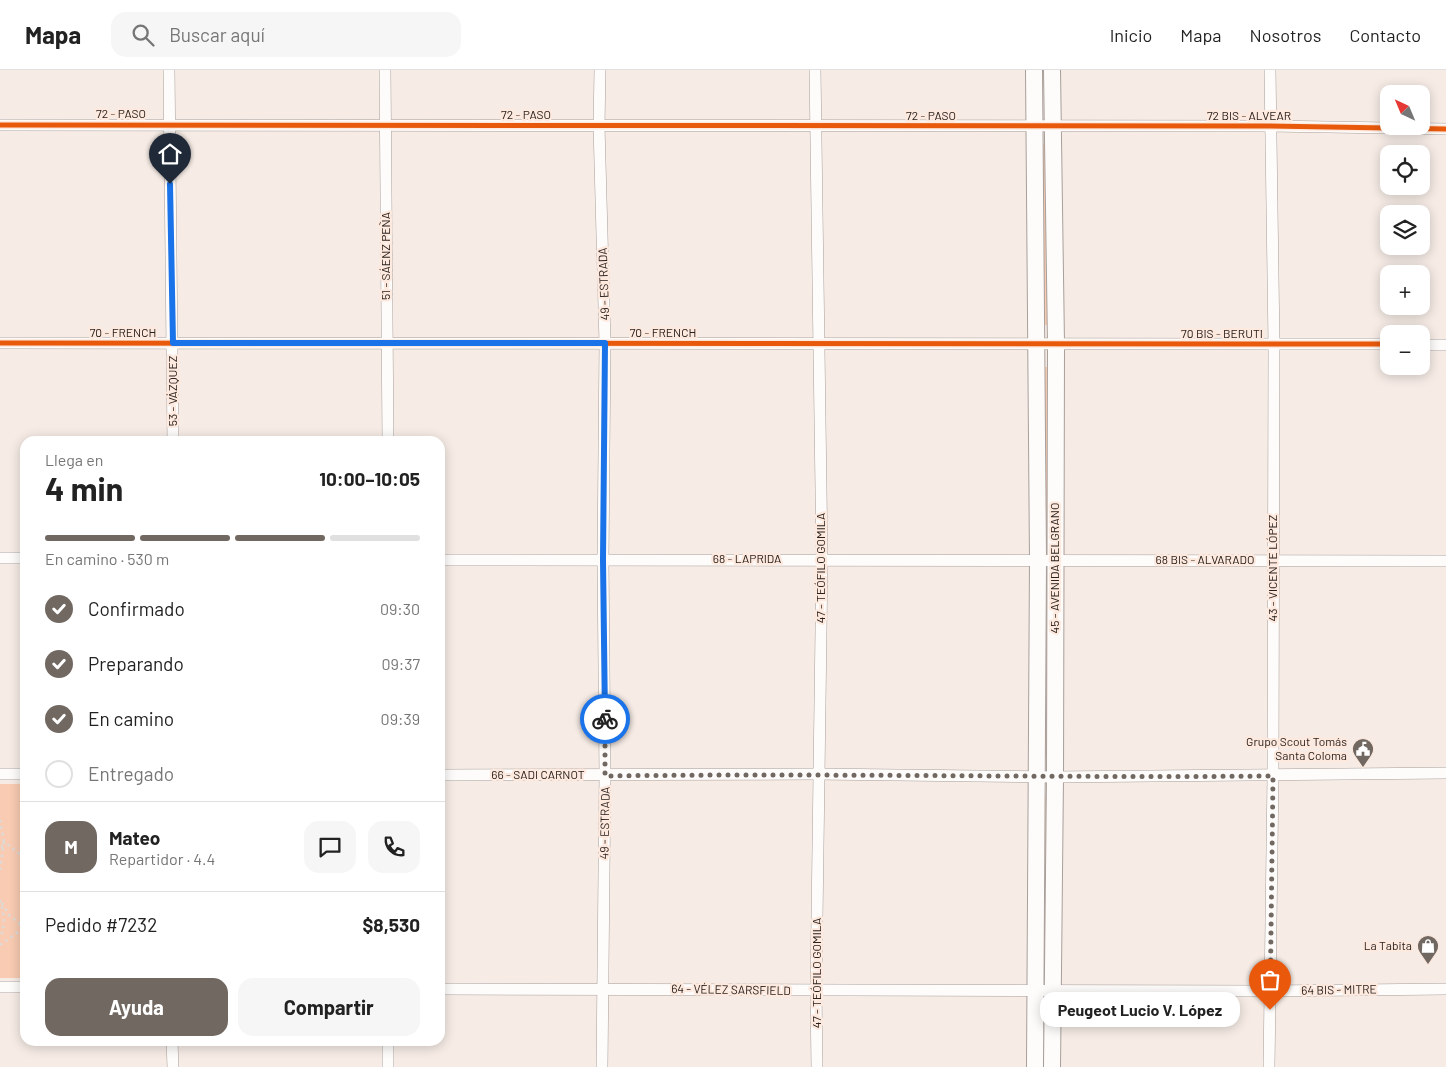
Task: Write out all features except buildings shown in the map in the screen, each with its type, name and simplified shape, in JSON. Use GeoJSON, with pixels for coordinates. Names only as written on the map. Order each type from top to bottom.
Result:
{"type":"FeatureCollection","features":[{"type":"Feature","properties":{"kind":"main road","name":"45 - AVENIDA BELGRANO"},"geometry":{"type":"LineString","coordinates":[[1034,70],[1038,560],[1036,776],[1044,990],[1052,1067]]}},
{"type":"Feature","properties":{"kind":"main road","name":"45 - AVENIDA BELGRANO"},"geometry":{"type":"LineString","coordinates":[[1035,1067],[1044,990],[1055,777],[1056,344],[1052,70]]}},
{"type":"Feature","properties":{"kind":"street","name":"53 - VÁZQUEZ"},"geometry":{"type":"LineString","coordinates":[[169,70],[173,343],[172,436]]}},
{"type":"Feature","properties":{"kind":"street","name":"51 - SÁENZ PEÑA"},"geometry":{"type":"LineString","coordinates":[[385,70],[388,436]]}},
{"type":"Feature","properties":{"kind":"street","name":"49 - ESTRADA"},"geometry":{"type":"LineString","coordinates":[[600,70],[599,126],[605,343],[603,560],[605,776],[602,1067]]}},
{"type":"Feature","properties":{"kind":"street","name":"47 - TEÓFILO GOMILA"},"geometry":{"type":"LineString","coordinates":[[815,70],[814,125],[822,559],[818,774],[817,1067]]}},
{"type":"Feature","properties":{"kind":"street","name":"43 - VICENTE LÓPEZ"},"geometry":{"type":"LineString","coordinates":[[1269,1067],[1273,776],[1274,344],[1270,70]]}},
{"type":"Feature","properties":{"kind":"street","name":"72 - PASO"},"geometry":{"type":"LineString","coordinates":[[0,125],[1052,126]]}},
{"type":"Feature","properties":{"kind":"street","name":"72 BIS - ALVEAR"},"geometry":{"type":"LineString","coordinates":[[1052,126],[1270,126],[1446,129]]}},
{"type":"Feature","properties":{"kind":"street","name":"70 - FRENCH"},"geometry":{"type":"LineString","coordinates":[[0,343],[605,343],[1036,346],[1056,344]]}},
{"type":"Feature","properties":{"kind":"street","name":"70 BIS - BERUTI"},"geometry":{"type":"LineString","coordinates":[[1056,344],[1380,344]]}},
{"type":"Feature","properties":{"kind":"street"},"geometry":{"type":"LineString","coordinates":[[1430,344],[1446,345]]}},
{"type":"Feature","properties":{"kind":"street"},"geometry":{"type":"LineString","coordinates":[[0,558],[20,558]]}},
{"type":"Feature","properties":{"kind":"street","name":"68 - LAPRIDA"},"geometry":{"type":"LineString","coordinates":[[445,560],[822,559],[1054,561]]}},
{"type":"Feature","properties":{"kind":"street","name":"68 BIS - ALVARADO"},"geometry":{"type":"LineString","coordinates":[[1054,561],[1446,561]]}},
{"type":"Feature","properties":{"kind":"street","name":"66 - SADI CARNOT"},"geometry":{"type":"LineString","coordinates":[[445,774],[605,776],[818,774],[1055,777],[1446,773]]}},
{"type":"Feature","properties":{"kind":"street"},"geometry":{"type":"LineString","coordinates":[[0,774],[20,774]]}},
{"type":"Feature","properties":{"kind":"street"},"geometry":{"type":"LineString","coordinates":[[0,987],[20,987]]}},
{"type":"Feature","properties":{"kind":"street","name":"64 - VÉLEZ SARSFIELD"},"geometry":{"type":"LineString","coordinates":[[445,989],[1044,990]]}},
{"type":"Feature","properties":{"kind":"street","name":"64 BIS - MITRE"},"geometry":{"type":"LineString","coordinates":[[1044,990],[1270,991],[1446,989]]}},
{"type":"Feature","properties":{"kind":"street"},"geometry":{"type":"LineString","coordinates":[[172,1046],[173,1067]]}},
{"type":"Feature","properties":{"kind":"street"},"geometry":{"type":"LineString","coordinates":[[388,1046],[388,1067]]}},
{"type":"Feature","properties":{"kind":"path"},"geometry":{"type":"LineString","coordinates":[[0,820],[4,842],[0,870]]}},
{"type":"Feature","properties":{"kind":"path"},"geometry":{"type":"LineString","coordinates":[[0,851],[4,842]]}},
{"type":"Feature","properties":{"kind":"path"},"geometry":{"type":"LineString","coordinates":[[4,842],[20,854]]}},
{"type":"Feature","properties":{"kind":"path"},"geometry":{"type":"LineString","coordinates":[[0,900],[10,915],[20,924]]}},
{"type":"Feature","properties":{"kind":"path"},"geometry":{"type":"LineString","coordinates":[[0,900],[5,916],[4,929],[0,938]]}},
{"type":"Feature","properties":{"kind":"path"},"geometry":{"type":"LineString","coordinates":[[0,945],[18,932],[20,933]]}},
{"type":"Feature","properties":{"kind":"shaded area"},"geometry":{"type":"Polygon","coordinates":[[[1040,144],[1045,144],[1049,325],[1043,325],[1040,144]]]}},
{"type":"Feature","properties":{"kind":"shaded area"},"geometry":{"type":"Polygon","coordinates":[[[1042,367],[1048,367],[1047,544],[1042,544],[1042,367]]]}},
{"type":"Feature","properties":{"kind":"shaded area"},"geometry":{"type":"Polygon","coordinates":[[[1043,578],[1048,578],[1048,755],[1043,755],[1043,578]]]}},
{"type":"Feature","properties":{"kind":"shaded area"},"geometry":{"type":"Polygon","coordinates":[[[0,784],[20,784],[20,978],[0,978],[0,784]]]}},
{"type":"Feature","properties":{"kind":"shaded area"},"geometry":{"type":"Polygon","coordinates":[[[1043,795],[1048,795],[1048,972],[1043,972],[1043,795]]]}},
{"type":"Feature","properties":{"kind":"cycle path"},"geometry":{"type":"LineString","coordinates":[[0,125],[1270,126],[1446,129]]}},
{"type":"Feature","properties":{"kind":"cycle path"},"geometry":{"type":"LineString","coordinates":[[0,343],[1380,344]]}},
{"type":"Feature","properties":{"kind":"way so far"},"geometry":{"type":"LineString","coordinates":[[605,719],[605,776],[818,774],[1055,777],[1273,776],[1270,1010]]}},
{"type":"Feature","properties":{"kind":"place","name":"Grupo Scout Tomás Santa Coloma"},"geometry":{"type":"Point","coordinates":[1363,768]}},
{"type":"Feature","properties":{"kind":"place","name":"La Tabita"},"geometry":{"type":"Point","coordinates":[1428,965]}},
{"type":"Feature","properties":{"kind":"place","name":"Peugeot Lucio V. López"},"geometry":{"type":"Point","coordinates":[1270,1010]}},
{"type":"Feature","properties":{"kind":"route"},"geometry":{"type":"LineString","coordinates":[[170,184],[173,343],[605,343],[603,560],[605,719]]}}]}
